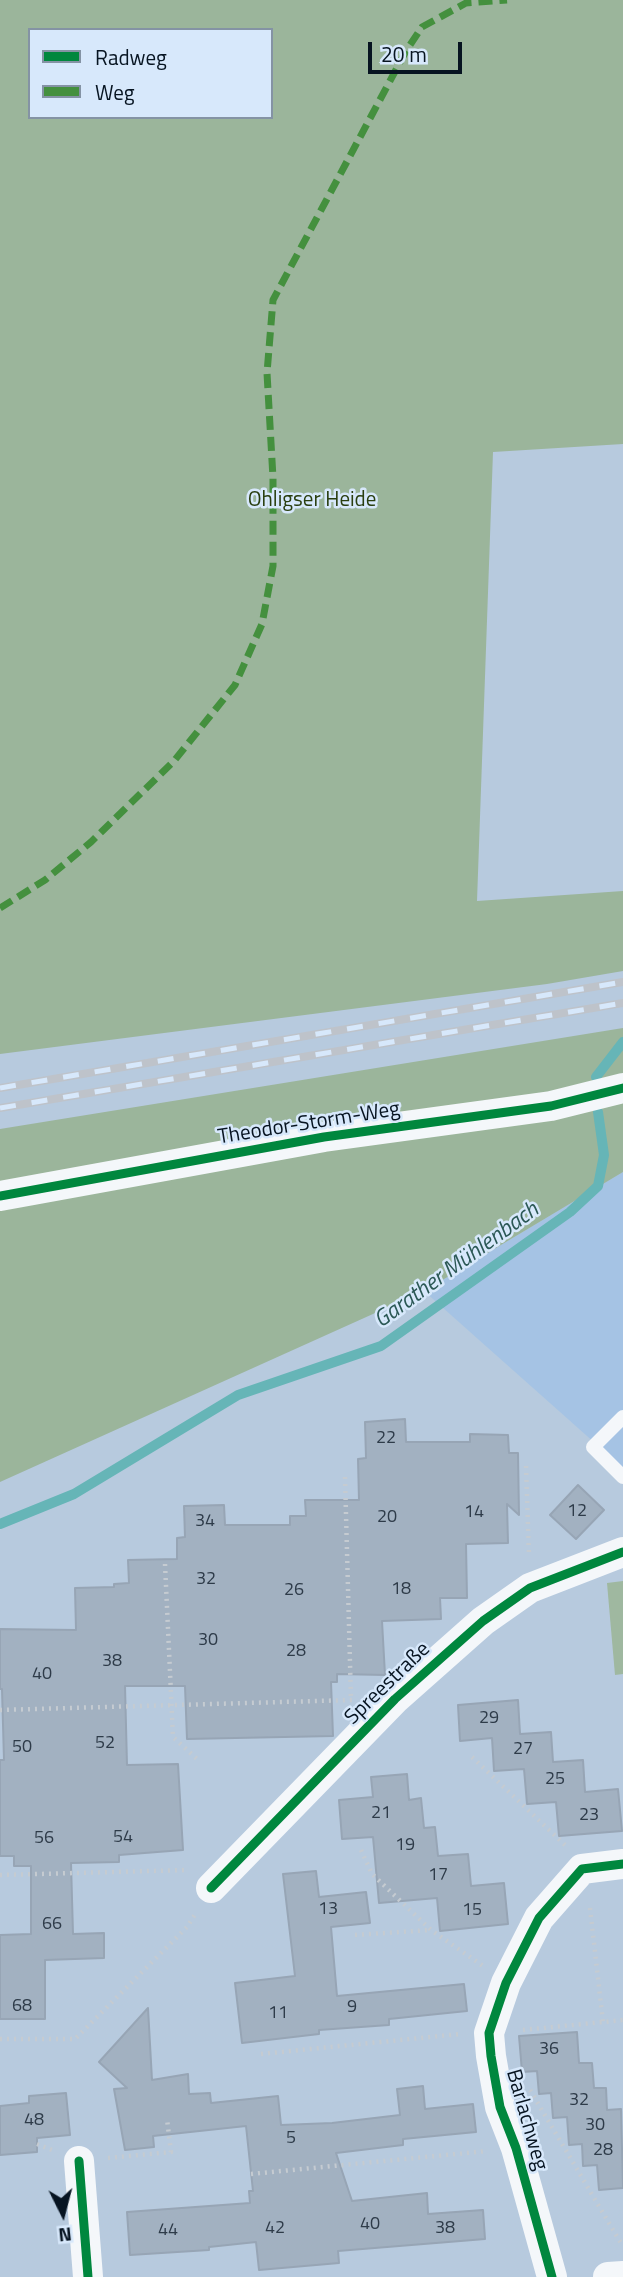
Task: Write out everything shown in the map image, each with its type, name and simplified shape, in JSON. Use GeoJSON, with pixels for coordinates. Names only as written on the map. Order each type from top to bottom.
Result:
{"type":"FeatureCollection","features":[{"type":"Feature","properties":{"kind":"street","name":"Theodor-Storm-Weg"},"geometry":{"type":"LineString","coordinates":[[0,1196],[324,1137],[551,1105],[623,1088]]}},
{"type":"Feature","properties":{"kind":"street","name":"Spreestraße"},"geometry":{"type":"LineString","coordinates":[[203,1879],[395,1699],[483,1621],[530,1588],[623,1552]]}},
{"type":"Feature","properties":{"kind":"street","name":"Barlachweg"},"geometry":{"type":"LineString","coordinates":[[552,2277],[516,2148],[500,2107],[489,2034],[506,1983],[538,1918],[582,1870],[623,1864]]}},
{"type":"Feature","properties":{"kind":"street"},"geometry":{"type":"LineString","coordinates":[[79,2161],[88,2277]]}},
{"type":"Feature","properties":{"kind":"street"},"geometry":{"type":"LineString","coordinates":[[608,2277],[623,2276]]}},
{"type":"Feature","properties":{"kind":"lane"},"geometry":{"type":"LineString","coordinates":[[623,1417],[593,1447],[623,1477]]}},
{"type":"Feature","properties":{"kind":"path"},"geometry":{"type":"LineString","coordinates":[[526,1466],[530,1588]]}},
{"type":"Feature","properties":{"kind":"path"},"geometry":{"type":"LineString","coordinates":[[345,1477],[351,1700]]}},
{"type":"Feature","properties":{"kind":"path"},"geometry":{"type":"LineString","coordinates":[[165,1564],[173,1737],[197,1759]]}},
{"type":"Feature","properties":{"kind":"path"},"geometry":{"type":"LineString","coordinates":[[0,1710],[395,1699]]}},
{"type":"Feature","properties":{"kind":"path"},"geometry":{"type":"LineString","coordinates":[[472,1757],[571,1852]]}},
{"type":"Feature","properties":{"kind":"path"},"geometry":{"type":"LineString","coordinates":[[361,1850],[372,1874],[431,1930],[487,1969]]}},
{"type":"Feature","properties":{"kind":"path"},"geometry":{"type":"LineString","coordinates":[[0,1875],[203,1879],[187,1927],[75,2039],[0,2039]]}},
{"type":"Feature","properties":{"kind":"path"},"geometry":{"type":"LineString","coordinates":[[589,1900],[603,2022]]}},
{"type":"Feature","properties":{"kind":"path"},"geometry":{"type":"LineString","coordinates":[[355,1936],[431,1930]]}},
{"type":"Feature","properties":{"kind":"path"},"geometry":{"type":"LineString","coordinates":[[522,2030],[623,2020]]}},
{"type":"Feature","properties":{"kind":"path"},"geometry":{"type":"LineString","coordinates":[[261,2054],[472,2033]]}},
{"type":"Feature","properties":{"kind":"path"},"geometry":{"type":"LineString","coordinates":[[525,2082],[623,2246]]}},
{"type":"Feature","properties":{"kind":"path"},"geometry":{"type":"LineString","coordinates":[[79,2161],[171,2152],[167,2119]]}},
{"type":"Feature","properties":{"kind":"path"},"geometry":{"type":"LineString","coordinates":[[251,2174],[495,2150]]}},
{"type":"Feature","properties":{"kind":"shaded area"},"geometry":{"type":"Polygon","coordinates":[[[623,1172],[623,1468],[424,1291],[623,1172]]]}},
{"type":"Feature","properties":{"kind":"green space","name":"Ohligser Heide"},"geometry":{"type":"Polygon","coordinates":[[[0,0],[623,0],[623,444],[493,452],[477,901],[623,891],[623,971],[547,984],[0,1054],[0,0]]]}},
{"type":"Feature","properties":{"kind":"green space"},"geometry":{"type":"Polygon","coordinates":[[[623,1028],[623,1172],[424,1291],[0,1482],[0,1129],[623,1028]]]}},
{"type":"Feature","properties":{"kind":"green space"},"geometry":{"type":"Polygon","coordinates":[[[623,1581],[623,1674],[615,1675],[607,1583],[623,1581]]]}},
{"type":"Feature","properties":{"kind":"building"},"geometry":{"type":"Polygon","coordinates":[[[405,1419],[406,1442],[470,1442],[470,1434],[508,1435],[509,1453],[518,1453],[519,1515],[507,1504],[508,1543],[466,1544],[467,1598],[440,1598],[441,1619],[382,1621],[385,1675],[337,1674],[337,1682],[331,1682],[333,1736],[187,1739],[185,1686],[125,1686],[127,1765],[178,1764],[183,1850],[119,1855],[119,1862],[71,1863],[73,1934],[104,1933],[104,1958],[45,1960],[45,2019],[0,2019],[0,1935],[31,1934],[31,1866],[14,1866],[14,1856],[0,1856],[0,1760],[4,1760],[0,1629],[76,1630],[75,1588],[114,1587],[114,1584],[129,1583],[128,1560],[177,1559],[177,1538],[185,1537],[184,1506],[224,1505],[225,1525],[290,1525],[290,1516],[306,1516],[305,1500],[359,1500],[358,1459],[366,1458],[365,1422],[405,1419]]]}},
{"type":"Feature","properties":{"kind":"building"},"geometry":{"type":"Polygon","coordinates":[[[578,1485],[604,1510],[576,1539],[550,1515],[578,1485]]]}},
{"type":"Feature","properties":{"kind":"building"},"geometry":{"type":"Polygon","coordinates":[[[518,1700],[520,1734],[551,1732],[553,1762],[583,1760],[585,1792],[618,1789],[622,1831],[559,1836],[556,1802],[527,1804],[524,1769],[494,1771],[492,1738],[460,1741],[458,1705],[518,1700]]]}},
{"type":"Feature","properties":{"kind":"building"},"geometry":{"type":"Polygon","coordinates":[[[407,1774],[409,1800],[421,1798],[424,1828],[435,1827],[438,1856],[468,1854],[471,1886],[504,1883],[508,1924],[440,1931],[437,1898],[379,1903],[373,1837],[342,1839],[339,1800],[373,1797],[371,1777],[407,1774]]]}},
{"type":"Feature","properties":{"kind":"building"},"geometry":{"type":"Polygon","coordinates":[[[316,1871],[319,1897],[366,1892],[370,1923],[331,1927],[337,1996],[464,1984],[467,2011],[389,2019],[389,2025],[319,2030],[319,2034],[242,2043],[235,1983],[295,1976],[283,1874],[316,1871]]]}},
{"type":"Feature","properties":{"kind":"building"},"geometry":{"type":"Polygon","coordinates":[[[148,2008],[152,2080],[188,2074],[189,2094],[210,2093],[211,2103],[278,2096],[281,2125],[332,2123],[400,2115],[397,2089],[423,2086],[425,2109],[473,2104],[476,2132],[403,2139],[403,2145],[336,2153],[352,2201],[427,2193],[428,2214],[483,2210],[485,2239],[338,2251],[339,2263],[259,2270],[256,2242],[209,2247],[209,2250],[130,2255],[127,2212],[250,2203],[249,2191],[253,2191],[246,2126],[153,2136],[154,2147],[125,2150],[114,2089],[127,2088],[99,2062],[148,2008]]]}},
{"type":"Feature","properties":{"kind":"building"},"geometry":{"type":"Polygon","coordinates":[[[577,2032],[579,2063],[592,2063],[594,2088],[606,2088],[607,2110],[621,2109],[623,2188],[599,2190],[597,2165],[583,2166],[582,2144],[569,2145],[567,2117],[553,2118],[551,2093],[539,2094],[537,2071],[522,2072],[519,2036],[577,2032]]]}},
{"type":"Feature","properties":{"kind":"building"},"geometry":{"type":"Polygon","coordinates":[[[66,2093],[70,2135],[37,2138],[37,2152],[0,2155],[0,2106],[29,2103],[29,2096],[66,2093]]]}},
{"type":"Feature","properties":{"kind":"waterway","name":"Garather Mühlenbach"},"geometry":{"type":"LineString","coordinates":[[596,1077],[623,1042]]}},
{"type":"Feature","properties":{"kind":"waterway","name":"Garather Mühlenbach"},"geometry":{"type":"LineString","coordinates":[[0,1524],[74,1494],[238,1395],[381,1346],[570,1212],[598,1186],[604,1155],[598,1112]]}},
{"type":"Feature","properties":{"kind":"railway"},"geometry":{"type":"LineString","coordinates":[[0,1088],[623,982]]}},
{"type":"Feature","properties":{"kind":"railway"},"geometry":{"type":"LineString","coordinates":[[0,1108],[623,1003]]}},
{"type":"Feature","properties":{"kind":"marked path"},"geometry":{"type":"LineString","coordinates":[[0,908],[45,880],[91,842],[174,761],[235,685],[262,624],[273,566],[273,478],[267,373],[273,300],[406,51],[422,27],[466,3],[507,0]]}},
{"type":"Feature","properties":{"kind":"cycle path"},"geometry":{"type":"LineString","coordinates":[[0,1196],[324,1137],[551,1106],[623,1088]]}},
{"type":"Feature","properties":{"kind":"cycle path"},"geometry":{"type":"LineString","coordinates":[[211,1888],[395,1699],[483,1621],[530,1588],[623,1552]]}},
{"type":"Feature","properties":{"kind":"cycle path"},"geometry":{"type":"LineString","coordinates":[[552,2277],[516,2148],[500,2107],[489,2033],[506,1983],[539,1918],[582,1869],[623,1864]]}},
{"type":"Feature","properties":{"kind":"cycle path"},"geometry":{"type":"LineString","coordinates":[[79,2161],[88,2277]]}}]}
